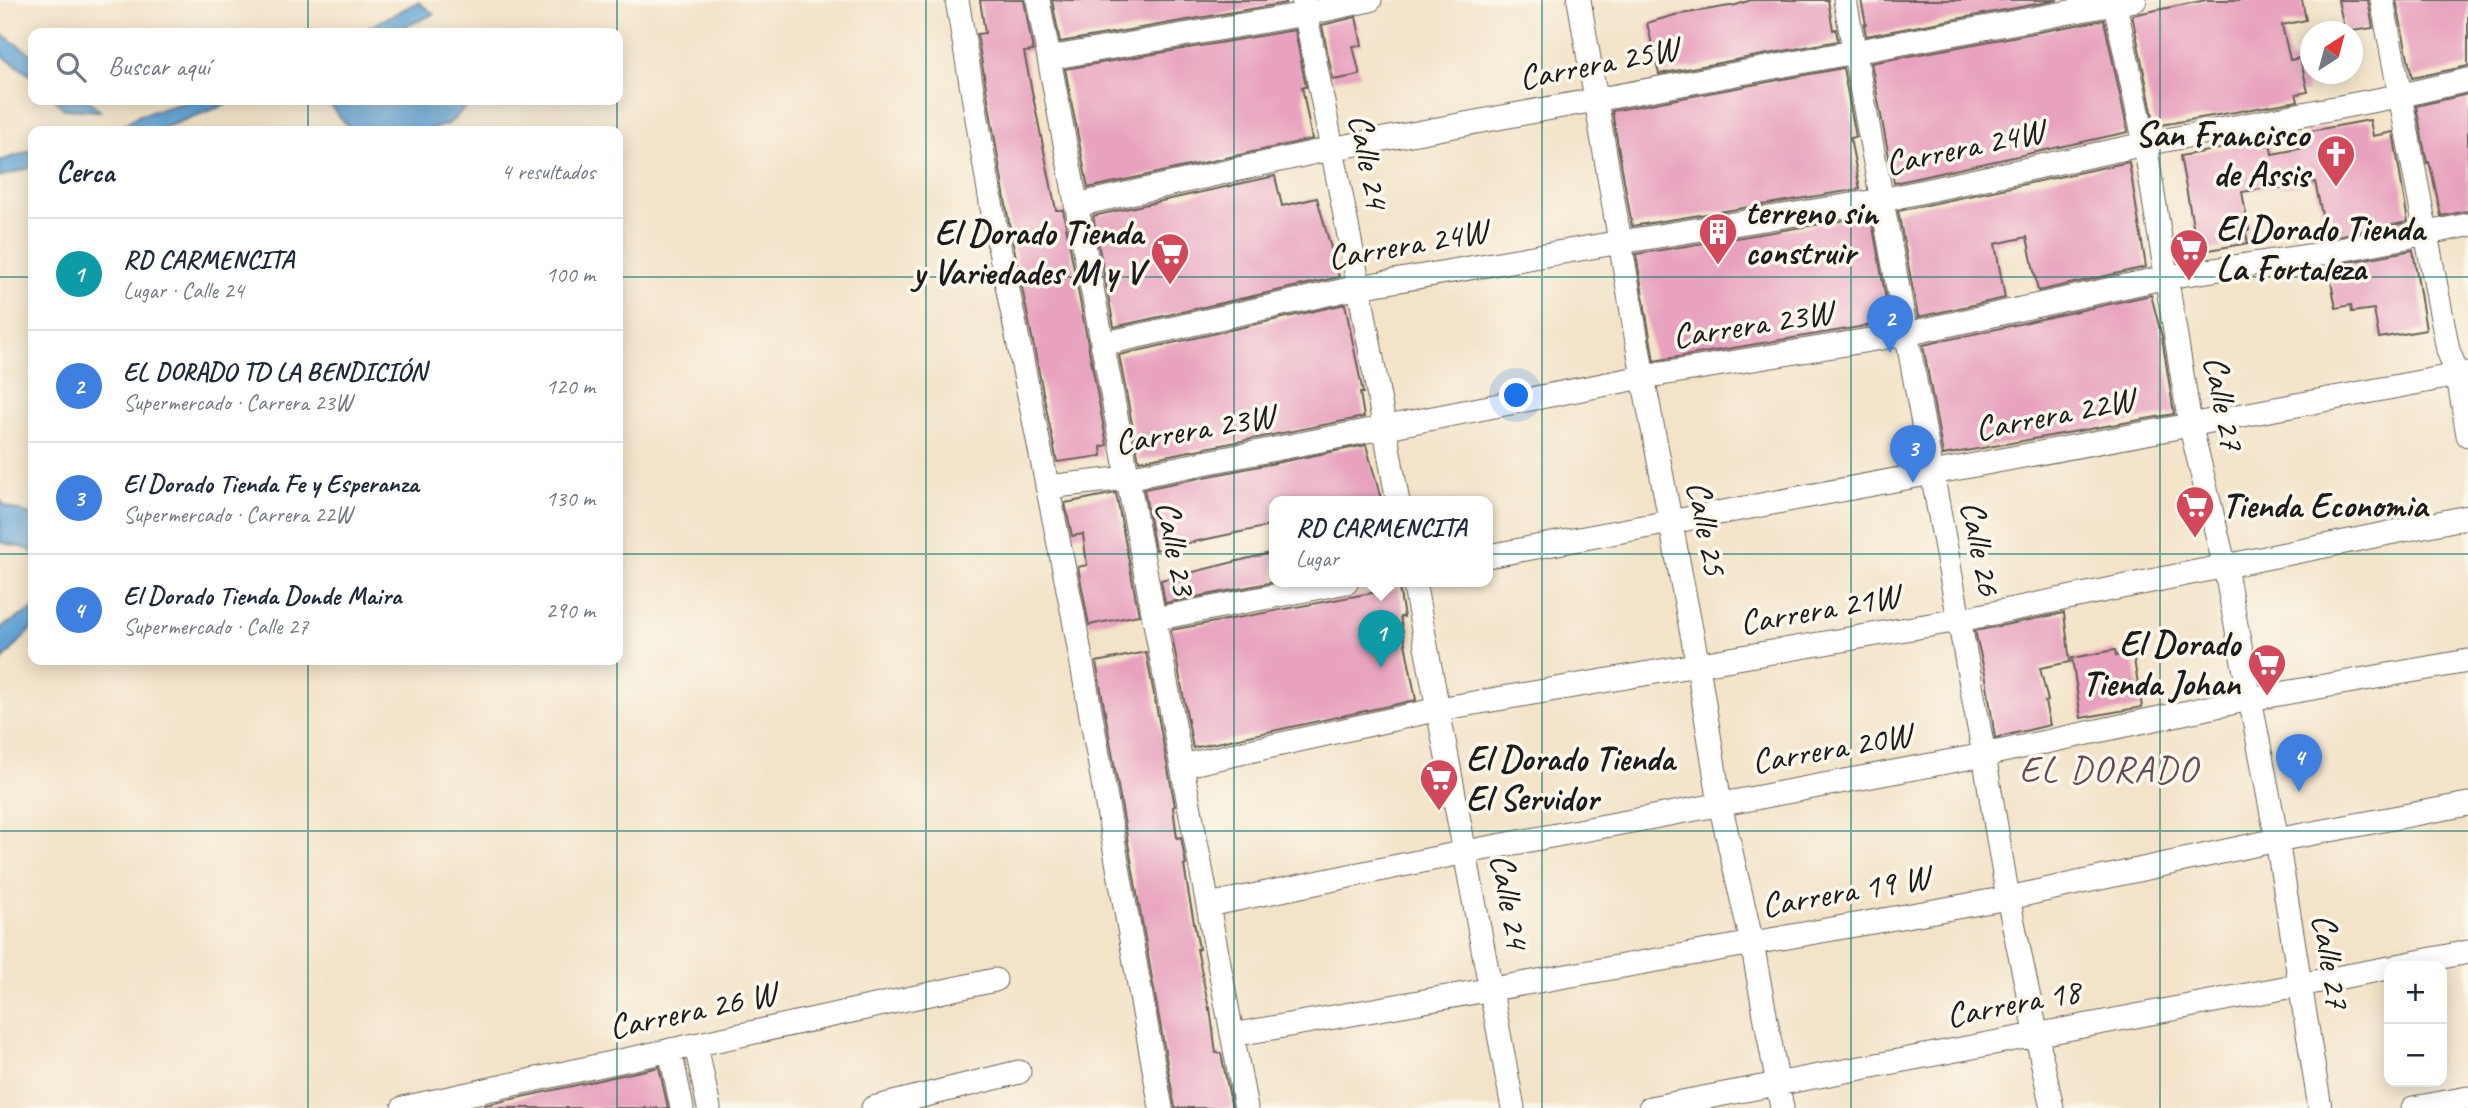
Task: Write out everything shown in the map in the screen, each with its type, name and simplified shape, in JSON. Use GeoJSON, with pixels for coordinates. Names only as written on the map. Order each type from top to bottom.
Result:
{"type":"FeatureCollection","features":[{"type":"Feature","properties":{"kind":"street"},"geometry":{"type":"LineString","coordinates":[[957,0],[995,226],[1073,614],[1161,1108]]}},
{"type":"Feature","properties":{"kind":"street","name":"Calle 23"},"geometry":{"type":"LineString","coordinates":[[1038,0],[1246,1108]]}},
{"type":"Feature","properties":{"kind":"street"},"geometry":{"type":"LineString","coordinates":[[1049,58],[1304,7],[1370,0]]}},
{"type":"Feature","properties":{"kind":"street","name":"Calle 25"},"geometry":{"type":"LineString","coordinates":[[1578,0],[1643,377],[1698,666],[1720,804],[1752,943],[1782,1108]]}},
{"type":"Feature","properties":{"kind":"street","name":"Calle 26"},"geometry":{"type":"LineString","coordinates":[[1845,0],[2008,898],[2052,1108]]}},
{"type":"Feature","properties":{"kind":"street"},"geometry":{"type":"LineString","coordinates":[[2382,0],[2448,350],[2463,374],[2468,435]]}},
{"type":"Feature","properties":{"kind":"street","name":"Carrera 25W"},"geometry":{"type":"LineString","coordinates":[[1076,205],[1330,149],[2121,2]]}},
{"type":"Feature","properties":{"kind":"street","name":"Calle 27"},"geometry":{"type":"LineString","coordinates":[[2121,2],[2190,424],[2225,567],[2277,840],[2320,1108]]}},
{"type":"Feature","properties":{"kind":"street","name":"Calle 24"},"geometry":{"type":"LineString","coordinates":[[1304,7],[1397,496]]}},
{"type":"Feature","properties":{"kind":"street","name":"Carrera 24W"},"geometry":{"type":"LineString","coordinates":[[1102,344],[1359,287],[1882,200],[2144,144],[2398,96],[2468,80]]}},
{"type":"Feature","properties":{"kind":"street","name":"Carrera 23W"},"geometry":{"type":"LineString","coordinates":[[1047,487],[1127,478],[1643,377],[1906,334],[2167,277],[2314,255],[2468,225]]}},
{"type":"Feature","properties":{"kind":"street","name":"Carrera 22W"},"geometry":{"type":"LineString","coordinates":[[1493,555],[2463,374]]}},
{"type":"Feature","properties":{"kind":"street","name":"Carrera 21W"},"geometry":{"type":"LineString","coordinates":[[1182,766],[1439,709],[1959,620],[2468,517]]}},
{"type":"Feature","properties":{"kind":"street"},"geometry":{"type":"LineString","coordinates":[[1154,619],[1321,587]]}},
{"type":"Feature","properties":{"kind":"street","name":"Calle 24"},"geometry":{"type":"LineString","coordinates":[[1415,587],[1513,1108]]}},
{"type":"Feature","properties":{"kind":"street","name":"Carrera 20W"},"geometry":{"type":"LineString","coordinates":[[1208,905],[1466,852],[1984,755],[2250,699],[2468,661]]}},
{"type":"Feature","properties":{"kind":"street","name":"Carrera 19 W"},"geometry":{"type":"LineString","coordinates":[[1232,1035],[2008,898],[2277,840],[2468,804]]}},
{"type":"Feature","properties":{"kind":"street"},"geometry":{"type":"LineString","coordinates":[[2422,961],[2468,952]]}},
{"type":"Feature","properties":{"kind":"street","name":"Carrera 18"},"geometry":{"type":"LineString","coordinates":[[1650,1108],[2384,969]]}},
{"type":"Feature","properties":{"kind":"street","name":"Carrera 26 W"},"geometry":{"type":"LineString","coordinates":[[414,1107],[995,979]]}},
{"type":"Feature","properties":{"kind":"street"},"geometry":{"type":"LineString","coordinates":[[696,1045],[709,1108]]}},
{"type":"Feature","properties":{"kind":"street"},"geometry":{"type":"LineString","coordinates":[[670,1050],[682,1108]]}},
{"type":"Feature","properties":{"kind":"street"},"geometry":{"type":"LineString","coordinates":[[873,1108],[1019,1072]]}},
{"type":"Feature","properties":{"kind":"street"},"geometry":{"type":"LineString","coordinates":[[2413,1108],[2468,1098]]}},
{"type":"Feature","properties":{"kind":"water"},"geometry":{"type":"Polygon","coordinates":[[[418,2],[434,14],[402,28],[368,28],[418,2]]]}},
{"type":"Feature","properties":{"kind":"water"},"geometry":{"type":"Polygon","coordinates":[[[0,33],[28,52],[28,74],[0,54],[0,33]]]}},
{"type":"Feature","properties":{"kind":"water"},"geometry":{"type":"Polygon","coordinates":[[[60,105],[94,105],[100,111],[64,109],[60,105]]]}},
{"type":"Feature","properties":{"kind":"water"},"geometry":{"type":"Polygon","coordinates":[[[176,105],[225,105],[168,126],[122,126],[137,116],[176,105]]]}},
{"type":"Feature","properties":{"kind":"water"},"geometry":{"type":"Polygon","coordinates":[[[330,105],[468,105],[450,123],[441,126],[348,126],[330,105]]]}},
{"type":"Feature","properties":{"kind":"water"},"geometry":{"type":"Polygon","coordinates":[[[28,152],[28,169],[0,177],[0,161],[28,152]]]}},
{"type":"Feature","properties":{"kind":"water"},"geometry":{"type":"Polygon","coordinates":[[[0,500],[5,506],[28,514],[28,549],[0,542],[0,500]]]}},
{"type":"Feature","properties":{"kind":"water"},"geometry":{"type":"Polygon","coordinates":[[[28,612],[28,632],[0,663],[0,628],[28,612]]]}},
{"type":"Feature","properties":{"kind":"building"},"geometry":{"type":"Polygon","coordinates":[[[980,0],[1024,0],[1033,51],[1024,52],[1056,210],[1063,210],[1107,445],[1101,447],[1102,456],[1057,462],[1009,223],[977,34],[985,33],[980,0]]]}},
{"type":"Feature","properties":{"kind":"building"},"geometry":{"type":"Polygon","coordinates":[[[1052,0],[1285,0],[1286,3],[1060,42],[1052,0]]]}},
{"type":"Feature","properties":{"kind":"building"},"geometry":{"type":"Polygon","coordinates":[[[1751,0],[1828,0],[1833,30],[1836,29],[1838,41],[1659,74],[1647,23],[1751,0]]]}},
{"type":"Feature","properties":{"kind":"building"},"geometry":{"type":"Polygon","coordinates":[[[1861,0],[2058,0],[1866,36],[1861,0]]]}},
{"type":"Feature","properties":{"kind":"building"},"geometry":{"type":"Polygon","coordinates":[[[2206,0],[2302,0],[2306,20],[2282,25],[2290,60],[2300,58],[2300,84],[2306,84],[2308,92],[2296,94],[2298,101],[2155,126],[2132,15],[2206,0]]]}},
{"type":"Feature","properties":{"kind":"building"},"geometry":{"type":"Polygon","coordinates":[[[2338,0],[2368,0],[2373,28],[2363,29],[2363,21],[2343,21],[2338,0]]]}},
{"type":"Feature","properties":{"kind":"building"},"geometry":{"type":"Polygon","coordinates":[[[2396,0],[2468,0],[2468,66],[2412,78],[2396,0]]]}},
{"type":"Feature","properties":{"kind":"building"},"geometry":{"type":"Polygon","coordinates":[[[1356,17],[1362,45],[1353,46],[1360,75],[1333,80],[1322,25],[1356,17]]]}},
{"type":"Feature","properties":{"kind":"building"},"geometry":{"type":"Polygon","coordinates":[[[2104,20],[2128,132],[1894,183],[1871,63],[2104,20]]]}},
{"type":"Feature","properties":{"kind":"building"},"geometry":{"type":"Polygon","coordinates":[[[1295,30],[1312,139],[1088,188],[1065,69],[1295,30]]]}},
{"type":"Feature","properties":{"kind":"building"},"geometry":{"type":"Polygon","coordinates":[[[1843,68],[1856,137],[1850,138],[1860,189],[1632,226],[1612,111],[1843,68]]]}},
{"type":"Feature","properties":{"kind":"building"},"geometry":{"type":"Polygon","coordinates":[[[2468,94],[2468,211],[2441,216],[2416,106],[2468,94]]]}},
{"type":"Feature","properties":{"kind":"building"},"geometry":{"type":"Polygon","coordinates":[[[2370,120],[2373,136],[2393,132],[2408,222],[2327,238],[2315,182],[2278,186],[2242,192],[2249,230],[2245,230],[2248,243],[2198,252],[2180,156],[2247,144],[2246,141],[2269,137],[2272,154],[2309,147],[2305,132],[2370,120]]]}},
{"type":"Feature","properties":{"kind":"building"},"geometry":{"type":"Polygon","coordinates":[[[2129,162],[2146,267],[2038,291],[2027,237],[1995,244],[2005,298],[1918,317],[1898,211],[2129,162]]]}},
{"type":"Feature","properties":{"kind":"building"},"geometry":{"type":"Polygon","coordinates":[[[1275,176],[1282,206],[1317,198],[1339,277],[1114,327],[1093,216],[1275,176]]]}},
{"type":"Feature","properties":{"kind":"building"},"geometry":{"type":"Polygon","coordinates":[[[1871,216],[1890,322],[1654,361],[1636,254],[1871,216]]]}},
{"type":"Feature","properties":{"kind":"building"},"geometry":{"type":"Polygon","coordinates":[[[2413,250],[2426,330],[2379,338],[2374,309],[2352,312],[2351,305],[2336,308],[2328,266],[2413,250]]]}},
{"type":"Feature","properties":{"kind":"building"},"geometry":{"type":"Polygon","coordinates":[[[2151,295],[2162,337],[2174,414],[1943,455],[1923,345],[2151,295]]]}},
{"type":"Feature","properties":{"kind":"building"},"geometry":{"type":"Polygon","coordinates":[[[1345,304],[1363,393],[1360,393],[1364,417],[1139,461],[1119,355],[1345,304]]]}},
{"type":"Feature","properties":{"kind":"building"},"geometry":{"type":"Polygon","coordinates":[[[1366,445],[1380,496],[1269,496],[1269,526],[1155,550],[1144,489],[1366,445]]]}},
{"type":"Feature","properties":{"kind":"building"},"geometry":{"type":"Polygon","coordinates":[[[1116,493],[1139,615],[1089,625],[1078,567],[1087,565],[1083,534],[1072,536],[1065,503],[1116,493]]]}},
{"type":"Feature","properties":{"kind":"building"},"geometry":{"type":"Polygon","coordinates":[[[1269,553],[1269,583],[1165,603],[1161,580],[1269,553]]]}},
{"type":"Feature","properties":{"kind":"building"},"geometry":{"type":"Polygon","coordinates":[[[1399,588],[1404,617],[1400,617],[1416,700],[1193,748],[1171,630],[1399,588]]]}},
{"type":"Feature","properties":{"kind":"building"},"geometry":{"type":"Polygon","coordinates":[[[2064,613],[2070,662],[2040,668],[2048,701],[2045,702],[2050,725],[1995,738],[1986,678],[1975,631],[2064,613]]]}},
{"type":"Feature","properties":{"kind":"building"},"geometry":{"type":"Polygon","coordinates":[[[2115,650],[2116,656],[2133,654],[2142,707],[2081,718],[2072,658],[2115,650]]]}},
{"type":"Feature","properties":{"kind":"building"},"geometry":{"type":"Polygon","coordinates":[[[1146,652],[1175,806],[1177,838],[1181,837],[1186,865],[1197,949],[1210,1008],[1216,1053],[1221,1053],[1232,1108],[1175,1108],[1096,662],[1146,652]]]}},
{"type":"Feature","properties":{"kind":"building"},"geometry":{"type":"Polygon","coordinates":[[[659,1067],[668,1108],[485,1108],[485,1105],[659,1067]]]}},
{"type":"Feature","properties":{"kind":"place","name":"San Francisco de Assis"},"geometry":{"type":"Point","coordinates":[2336,188]}},
{"type":"Feature","properties":{"kind":"place","name":"terreno sin construir"},"geometry":{"type":"Point","coordinates":[1718,266]}},
{"type":"Feature","properties":{"kind":"place","name":"El Dorado Tienda La Fortaleza"},"geometry":{"type":"Point","coordinates":[2189,282]}},
{"type":"Feature","properties":{"kind":"place","name":"El Dorado Tienda y Variedades M y V"},"geometry":{"type":"Point","coordinates":[1170,286]}},
{"type":"Feature","properties":{"kind":"place","name":"EL DORADO TD LA BENDICIÓN"},"geometry":{"type":"Point","coordinates":[1890,353]}},
{"type":"Feature","properties":{"kind":"place","name":"El Dorado Tienda Fe y Esperanza"},"geometry":{"type":"Point","coordinates":[1913,483]}},
{"type":"Feature","properties":{"kind":"place","name":"Tienda Economia"},"geometry":{"type":"Point","coordinates":[2195,539]}},
{"type":"Feature","properties":{"kind":"place","name":"RD CARMENCITA"},"geometry":{"type":"Point","coordinates":[1381,668]}},
{"type":"Feature","properties":{"kind":"place","name":"El Dorado Tienda Johan"},"geometry":{"type":"Point","coordinates":[2267,697]}},
{"type":"Feature","properties":{"kind":"place","name":"El Dorado Tienda Donde Maira"},"geometry":{"type":"Point","coordinates":[2299,792]}},
{"type":"Feature","properties":{"kind":"place","name":"El Dorado Tienda El Servidor"},"geometry":{"type":"Point","coordinates":[1439,812]}},
{"type":"Feature","properties":{"kind":"district","name":"EL DORADO"},"geometry":{"type":"Point","coordinates":[2109,768]}}]}
